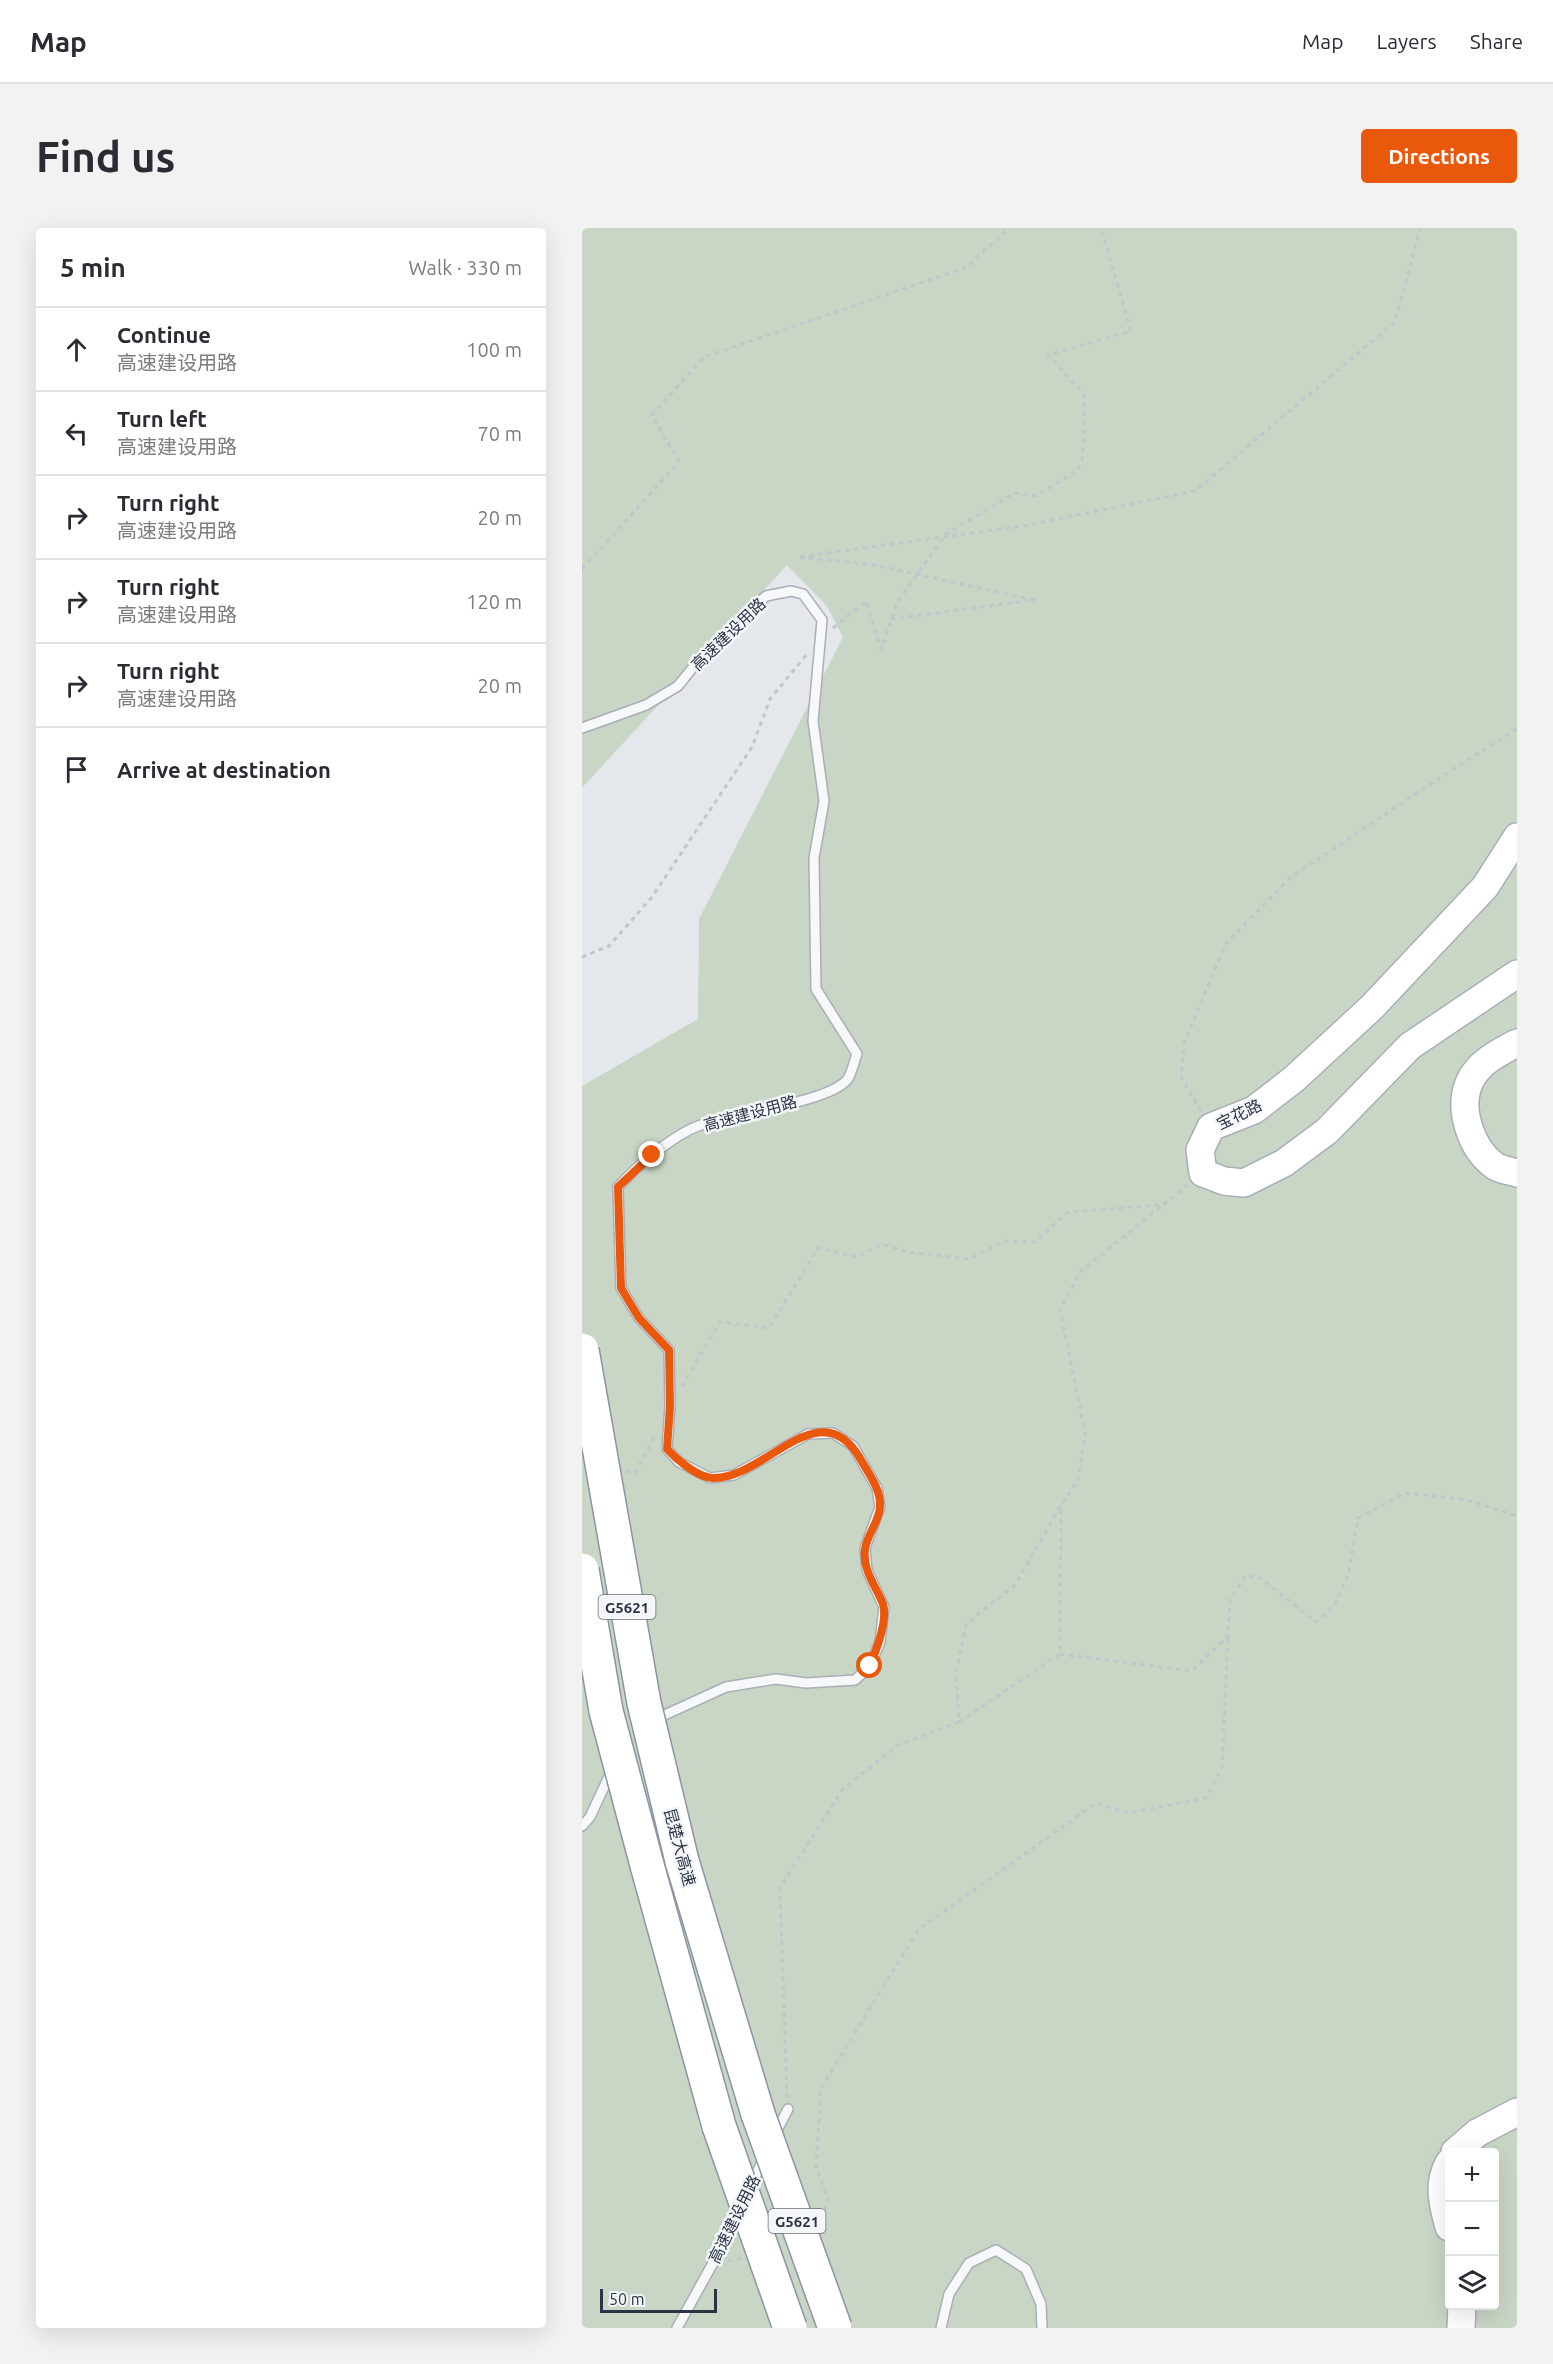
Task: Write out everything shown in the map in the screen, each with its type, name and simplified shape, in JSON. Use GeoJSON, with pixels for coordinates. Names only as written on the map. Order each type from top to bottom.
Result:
{"type":"FeatureCollection","features":[{"type":"Feature","properties":{"kind":"highway","name":"昆楚大高速"},"geometry":{"type":"LineString","coordinates":[[582,1350],[644,1703],[682,1861],[773,2111],[835,2328]]}},
{"type":"Feature","properties":{"kind":"highway","name":"G5621"},"geometry":{"type":"LineString","coordinates":[[582,1570],[606,1711],[647,1864],[719,2126],[790,2328]]}},
{"type":"Feature","properties":{"kind":"main road","name":"宝花路"},"geometry":{"type":"LineString","coordinates":[[1203,1173],[1200,1150],[1211,1127],[1254,1110],[1294,1080],[1372,1007],[1485,887],[1517,837]]}},
{"type":"Feature","properties":{"kind":"main road"},"geometry":{"type":"LineString","coordinates":[[1203,1173],[1224,1181],[1244,1183],[1284,1163],[1327,1131],[1410,1046],[1517,974]]}},
{"type":"Feature","properties":{"kind":"main road"},"geometry":{"type":"LineString","coordinates":[[1517,1043],[1489,1058],[1470,1081],[1464,1110],[1475,1144],[1495,1166],[1517,1173]]}},
{"type":"Feature","properties":{"kind":"main road"},"geometry":{"type":"LineString","coordinates":[[1460,2148],[1477,2133],[1517,2112]]}},
{"type":"Feature","properties":{"kind":"main road"},"geometry":{"type":"LineString","coordinates":[[1445,2169],[1441,2196],[1445,2212]]}},
{"type":"Feature","properties":{"kind":"main road"},"geometry":{"type":"LineString","coordinates":[[1461,2328],[1462,2310]]}},
{"type":"Feature","properties":{"kind":"lane","name":"高速建设用路"},"geometry":{"type":"LineString","coordinates":[[582,728],[646,705],[678,686],[702,656],[766,596],[791,591],[803,594],[822,620],[813,721],[824,801],[814,858],[816,989],[857,1054],[848,1079],[826,1093],[698,1126],[652,1155],[618,1187],[621,1288],[639,1318],[669,1350],[670,1406],[667,1449],[679,1462],[710,1478],[734,1475],[808,1434],[833,1433],[853,1446],[877,1488],[880,1507],[865,1548],[867,1570],[884,1607],[880,1642],[870,1666],[855,1680],[806,1683],[776,1679],[726,1687],[658,1718],[643,1733]]}},
{"type":"Feature","properties":{"kind":"lane"},"geometry":{"type":"LineString","coordinates":[[582,1826],[590,1817],[619,1755],[627,1747]]}},
{"type":"Feature","properties":{"kind":"lane","name":"高速建设用路"},"geometry":{"type":"LineString","coordinates":[[677,2328],[713,2263],[773,2111]]}},
{"type":"Feature","properties":{"kind":"lane"},"geometry":{"type":"LineString","coordinates":[[940,2328],[949,2294],[969,2263],[996,2250],[1026,2269],[1041,2304],[1042,2328]]}},
{"type":"Feature","properties":{"kind":"path"},"geometry":{"type":"LineString","coordinates":[[582,569],[679,462],[652,415],[704,357],[967,267],[1009,228]]}},
{"type":"Feature","properties":{"kind":"path"},"geometry":{"type":"LineString","coordinates":[[582,957],[609,946],[652,897],[752,747],[770,699],[820,638],[866,601],[881,649],[898,601],[944,537],[1015,493],[1036,495],[1078,470],[1083,456],[1083,393],[1048,355],[1131,331],[1101,228]]}},
{"type":"Feature","properties":{"kind":"path"},"geometry":{"type":"LineString","coordinates":[[891,619],[1034,600],[875,565],[798,558],[1023,526],[1195,491],[1395,322],[1420,228]]}},
{"type":"Feature","properties":{"kind":"path"},"geometry":{"type":"LineString","coordinates":[[1211,1127],[1181,1077],[1184,1043],[1226,943],[1291,877],[1517,729]]}},
{"type":"Feature","properties":{"kind":"path"},"geometry":{"type":"LineString","coordinates":[[959,1722],[956,1673],[966,1624],[1015,1585],[1060,1505],[1078,1481],[1085,1432],[1060,1310],[1081,1271],[1203,1173]]}},
{"type":"Feature","properties":{"kind":"path"},"geometry":{"type":"LineString","coordinates":[[616,1469],[635,1473],[670,1406],[720,1322],[769,1328],[818,1248],[857,1257],[882,1244],[908,1252],[969,1259],[1005,1241],[1035,1242],[1068,1212],[1162,1204]]}},
{"type":"Feature","properties":{"kind":"path"},"geometry":{"type":"LineString","coordinates":[[818,2223],[824,2217],[828,2199],[816,2167],[821,2088],[918,1930],[1096,1803],[1128,1813],[1206,1798],[1222,1767],[1230,1600],[1246,1575],[1262,1579],[1316,1622],[1334,1606],[1348,1576],[1358,1518],[1405,1493],[1467,1500],[1517,1516]]}},
{"type":"Feature","properties":{"kind":"path"},"geometry":{"type":"LineString","coordinates":[[1060,1505],[1060,1654]]}},
{"type":"Feature","properties":{"kind":"path"},"geometry":{"type":"LineString","coordinates":[[773,2111],[780,1888],[842,1790],[898,1744],[959,1722],[1060,1654],[1192,1671],[1228,1636]]}},
{"type":"Feature","properties":{"kind":"path"},"geometry":{"type":"LineString","coordinates":[[713,2263],[745,2258]]}},
{"type":"Feature","properties":{"kind":"green space"},"geometry":{"type":"Polygon","coordinates":[[[582,228],[1517,228],[1517,2328],[582,2328],[582,1086],[698,1019],[699,919],[843,637],[827,606],[787,565],[582,788],[582,228]]]}},
{"type":"Feature","properties":{"kind":"route"},"geometry":{"type":"LineString","coordinates":[[652,1155],[618,1187],[621,1288],[639,1318],[669,1350],[670,1406],[667,1449],[679,1462],[710,1478],[734,1475],[808,1434],[833,1433],[853,1446],[877,1488],[880,1507],[865,1548],[867,1570],[884,1607],[880,1642],[870,1666]]}}]}
